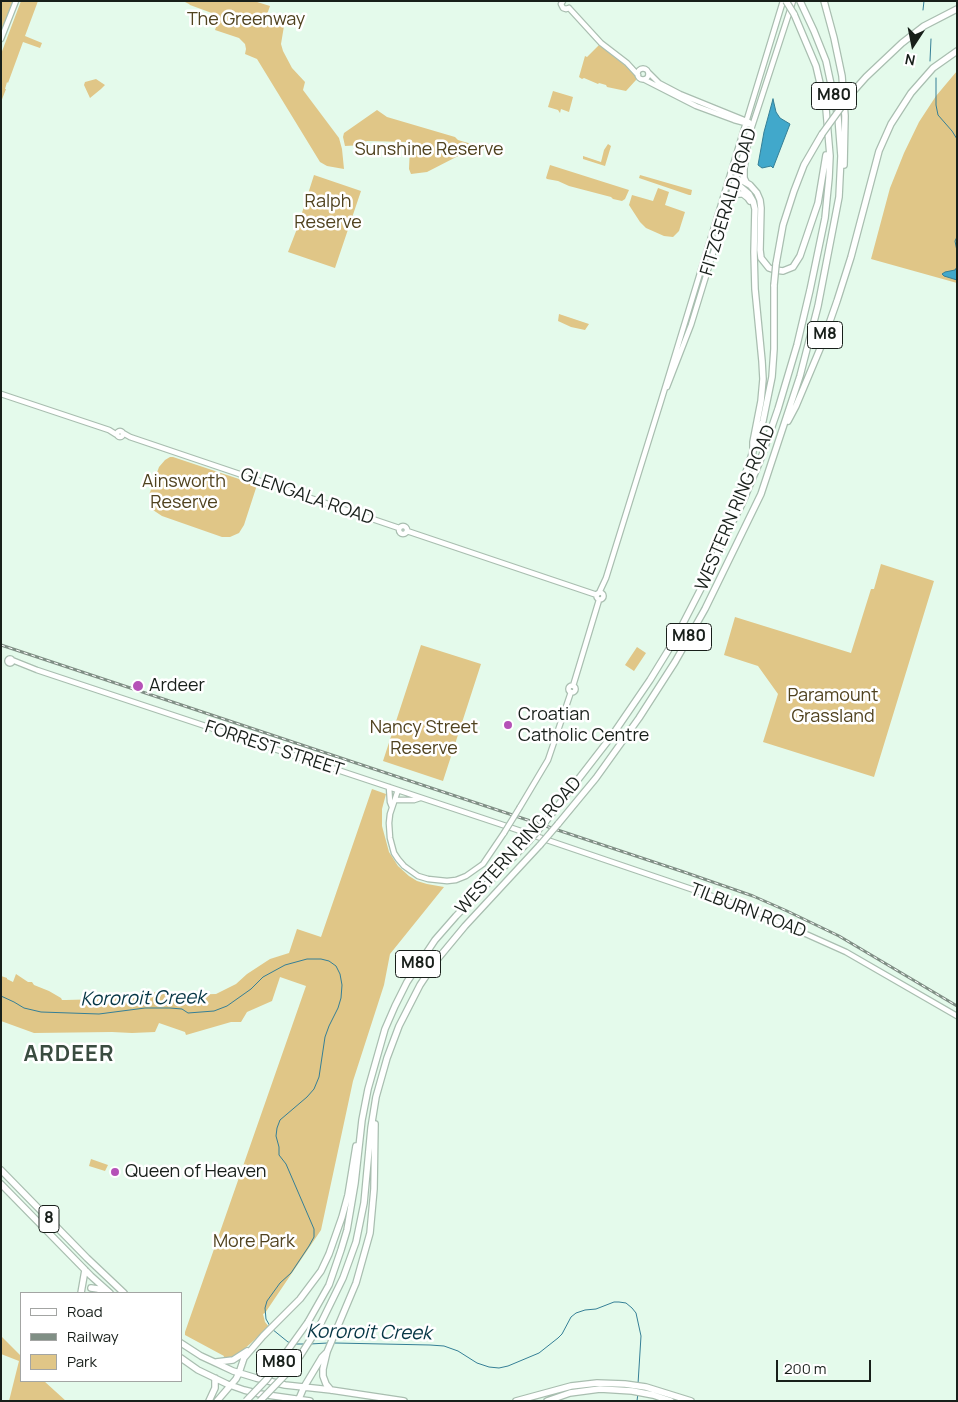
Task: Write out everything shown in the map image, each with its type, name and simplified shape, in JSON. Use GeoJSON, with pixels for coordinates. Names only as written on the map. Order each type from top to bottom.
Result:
{"type":"FeatureCollection","features":[{"type":"Feature","properties":{"kind":"highway","name":"WESTERN RING ROAD"},"geometry":{"type":"LineString","coordinates":[[246,1401],[271,1373],[308,1322],[328,1284],[342,1250],[354,1190],[362,1120],[368,1088],[394,1006],[406,982],[435,940],[546,821],[594,761],[650,680],[693,606],[709,574],[723,540],[744,499],[763,452],[778,409],[802,327],[824,218],[829,178],[830,156],[825,133],[826,109],[816,66],[794,14],[785,1]]}},
{"type":"Feature","properties":{"kind":"highway","name":"WESTERN RING ROAD"},"geometry":{"type":"LineString","coordinates":[[260,1401],[300,1356],[321,1324],[343,1278],[356,1242],[364,1203],[376,1097],[393,1041],[420,985],[450,944],[558,824],[621,744],[660,686],[695,628],[761,494],[800,376],[816,316],[839,197],[840,141],[835,100],[826,61],[800,1]]}},
{"type":"Feature","properties":{"kind":"highway"},"geometry":{"type":"LineString","coordinates":[[824,1],[834,38],[842,83],[845,116],[845,156],[839,197]]}},
{"type":"Feature","properties":{"kind":"highway"},"geometry":{"type":"LineString","coordinates":[[723,540],[764,416],[772,377],[776,264],[782,230],[804,164],[850,95],[866,77],[902,43],[924,26],[957,9]]}},
{"type":"Feature","properties":{"kind":"highway","name":"M8"},"geometry":{"type":"LineString","coordinates":[[783,430],[796,406],[822,344],[851,257],[879,151],[891,124],[911,93],[934,68],[957,50]]}},
{"type":"Feature","properties":{"kind":"highway"},"geometry":{"type":"LineString","coordinates":[[747,143],[744,178],[757,193],[760,204],[761,258],[772,269],[781,271],[795,265],[800,256],[818,204],[826,160],[825,133]]}},
{"type":"Feature","properties":{"kind":"highway"},"geometry":{"type":"LineString","coordinates":[[734,180],[746,182]]}},
{"type":"Feature","properties":{"kind":"highway"},"geometry":{"type":"LineString","coordinates":[[734,180],[747,191],[755,209],[755,299],[762,355],[762,379],[761,401],[753,442],[753,452]]}},
{"type":"Feature","properties":{"kind":"highway"},"geometry":{"type":"LineString","coordinates":[[731,196],[740,194],[748,198],[752,207],[754,226]]}},
{"type":"Feature","properties":{"kind":"highway"},"geometry":{"type":"LineString","coordinates":[[331,1390],[323,1376],[327,1352],[356,1283],[370,1232],[374,1189],[376,1097]]}},
{"type":"Feature","properties":{"kind":"highway"},"geometry":{"type":"LineString","coordinates":[[217,1401],[232,1386],[244,1358],[310,1287],[330,1254],[348,1195],[362,1120]]}},
{"type":"Feature","properties":{"kind":"highway"},"geometry":{"type":"LineString","coordinates":[[2,1169],[10,1172]]}},
{"type":"Feature","properties":{"kind":"highway","name":"8"},"geometry":{"type":"LineString","coordinates":[[2,1169],[28,1199],[123,1292]]}},
{"type":"Feature","properties":{"kind":"highway","name":"8"},"geometry":{"type":"LineString","coordinates":[[1,1184],[107,1292]]}},
{"type":"Feature","properties":{"kind":"highway"},"geometry":{"type":"LineString","coordinates":[[24,1207],[28,1199]]}},
{"type":"Feature","properties":{"kind":"highway"},"geometry":{"type":"LineString","coordinates":[[81,1292],[85,1270]]}},
{"type":"Feature","properties":{"kind":"highway"},"geometry":{"type":"LineString","coordinates":[[91,1288],[106,1292]]}},
{"type":"Feature","properties":{"kind":"highway"},"geometry":{"type":"LineString","coordinates":[[182,1344],[195,1353],[239,1373],[270,1382],[404,1401]]}},
{"type":"Feature","properties":{"kind":"highway"},"geometry":{"type":"LineString","coordinates":[[214,1362],[233,1360],[256,1344]]}},
{"type":"Feature","properties":{"kind":"highway"},"geometry":{"type":"LineString","coordinates":[[298,1400],[304,1387],[327,1352]]}},
{"type":"Feature","properties":{"kind":"highway"},"geometry":{"type":"LineString","coordinates":[[182,1359],[198,1370],[232,1386],[260,1394],[310,1401]]}},
{"type":"Feature","properties":{"kind":"highway"},"geometry":{"type":"LineString","coordinates":[[209,1401],[215,1388],[215,1378]]}},
{"type":"Feature","properties":{"kind":"highway"},"geometry":{"type":"LineString","coordinates":[[516,1401],[559,1389],[597,1383],[654,1392],[691,1401]]}},
{"type":"Feature","properties":{"kind":"highway"},"geometry":{"type":"LineString","coordinates":[[547,1401],[570,1393],[624,1387]]}},
{"type":"Feature","properties":{"kind":"highway"},"geometry":{"type":"LineString","coordinates":[[559,1389],[561,1396]]}},
{"type":"Feature","properties":{"kind":"highway"},"geometry":{"type":"LineString","coordinates":[[654,1392],[671,1401]]}},
{"type":"Feature","properties":{"kind":"street"},"geometry":{"type":"LineString","coordinates":[[1,39],[16,1]]}},
{"type":"Feature","properties":{"kind":"street"},"geometry":{"type":"LineString","coordinates":[[563,1],[561,4],[563,8],[565,9],[569,5],[601,43],[626,63],[641,79],[700,108],[734,120],[747,122]]}},
{"type":"Feature","properties":{"kind":"street","name":"FITZGERALD ROAD"},"geometry":{"type":"LineString","coordinates":[[661,400],[674,372],[689,330],[731,196],[757,85],[767,60],[785,1]]}},
{"type":"Feature","properties":{"kind":"street","name":"FITZGERALD ROAD"},"geometry":{"type":"LineString","coordinates":[[392,807],[389,823],[390,838],[394,853],[404,866],[428,879],[446,882],[456,880],[475,871],[489,857],[548,760],[571,692],[576,690],[573,686],[600,595],[707,251],[747,143],[793,1]]}},
{"type":"Feature","properties":{"kind":"street"},"geometry":{"type":"LineString","coordinates":[[626,63],[646,69],[659,82],[680,94],[753,124]]}},
{"type":"Feature","properties":{"kind":"street"},"geometry":{"type":"LineString","coordinates":[[638,75],[639,70],[642,69]]}},
{"type":"Feature","properties":{"kind":"street"},"geometry":{"type":"LineString","coordinates":[[645,80],[649,73]]}},
{"type":"Feature","properties":{"kind":"street"},"geometry":{"type":"LineString","coordinates":[[733,115],[750,112]]}},
{"type":"Feature","properties":{"kind":"street"},"geometry":{"type":"LineString","coordinates":[[707,251],[713,253]]}},
{"type":"Feature","properties":{"kind":"street","name":"GLENGALA ROAD"},"geometry":{"type":"LineString","coordinates":[[1,394],[399,528],[402,533],[407,531],[600,595]]}},
{"type":"Feature","properties":{"kind":"street","name":"FORREST STREET"},"geometry":{"type":"LineString","coordinates":[[1,658],[527,833]]}},
{"type":"Feature","properties":{"kind":"street"},"geometry":{"type":"LineString","coordinates":[[389,787],[392,807]]}},
{"type":"Feature","properties":{"kind":"street"},"geometry":{"type":"LineString","coordinates":[[392,807],[398,790]]}},
{"type":"Feature","properties":{"kind":"street"},"geometry":{"type":"LineString","coordinates":[[395,800],[421,798]]}},
{"type":"Feature","properties":{"kind":"street","name":"TILBURN ROAD"},"geometry":{"type":"LineString","coordinates":[[527,833],[767,916],[846,952],[957,1016]]}},
{"type":"Feature","properties":{"kind":"green space"},"geometry":{"type":"Polygon","coordinates":[[[1,1],[14,1],[1,34],[1,1]]]}},
{"type":"Feature","properties":{"kind":"green space"},"geometry":{"type":"Polygon","coordinates":[[[21,1],[38,1],[25,36],[42,43],[40,48],[23,42],[1,102],[1,54],[21,1]]]}},
{"type":"Feature","properties":{"kind":"green space","name":"The Greenway"},"geometry":{"type":"Polygon","coordinates":[[[183,1],[254,1],[270,6],[265,20],[266,25],[270,27],[277,24],[284,26],[281,44],[283,51],[292,68],[305,82],[303,90],[339,138],[344,169],[327,166],[320,162],[257,59],[245,54],[245,44],[239,38],[215,30],[220,16],[183,1]]]}},
{"type":"Feature","properties":{"kind":"green space"},"geometry":{"type":"Polygon","coordinates":[[[599,45],[636,74],[636,80],[626,91],[607,87],[606,85],[579,77],[585,56],[587,57],[599,45]]]}},
{"type":"Feature","properties":{"kind":"green space"},"geometry":{"type":"Polygon","coordinates":[[[957,71],[957,283],[871,259],[890,188],[904,153],[919,122],[936,96],[957,71]]]}},
{"type":"Feature","properties":{"kind":"green space"},"geometry":{"type":"Polygon","coordinates":[[[96,79],[105,85],[90,98],[84,85],[85,82],[96,79]]]}},
{"type":"Feature","properties":{"kind":"green space"},"geometry":{"type":"Polygon","coordinates":[[[553,91],[573,97],[569,112],[561,109],[560,113],[558,110],[548,107],[553,91]]]}},
{"type":"Feature","properties":{"kind":"green space","name":"Sunshine Reserve"},"geometry":{"type":"Polygon","coordinates":[[[377,110],[387,117],[485,148],[482,151],[462,154],[427,172],[411,174],[409,169],[410,146],[407,142],[367,141],[363,142],[363,145],[345,146],[344,133],[377,110]]]}},
{"type":"Feature","properties":{"kind":"green space"},"geometry":{"type":"Polygon","coordinates":[[[608,144],[611,146],[605,166],[583,159],[583,156],[601,162],[604,150],[608,144]]]}},
{"type":"Feature","properties":{"kind":"green space"},"geometry":{"type":"Polygon","coordinates":[[[550,165],[629,190],[622,201],[569,186],[546,178],[550,165]]]}},
{"type":"Feature","properties":{"kind":"green space","name":"Ralph Reserve"},"geometry":{"type":"Polygon","coordinates":[[[314,175],[361,191],[335,268],[288,252],[314,175]]]}},
{"type":"Feature","properties":{"kind":"green space"},"geometry":{"type":"Polygon","coordinates":[[[640,175],[692,190],[691,195],[639,178],[640,175]]]}},
{"type":"Feature","properties":{"kind":"green space"},"geometry":{"type":"Polygon","coordinates":[[[658,188],[669,192],[665,205],[685,212],[679,231],[673,237],[664,236],[646,228],[629,205],[632,195],[653,201],[658,188]]]}},
{"type":"Feature","properties":{"kind":"green space"},"geometry":{"type":"Polygon","coordinates":[[[559,314],[589,324],[585,330],[571,327],[558,321],[559,314]]]}},
{"type":"Feature","properties":{"kind":"green space","name":"Ainsworth Reserve"},"geometry":{"type":"Polygon","coordinates":[[[170,457],[257,485],[244,525],[239,533],[230,537],[222,537],[162,516],[153,510],[149,503],[149,495],[159,467],[170,457]]]}},
{"type":"Feature","properties":{"kind":"green space","name":"Paramount Grassland"},"geometry":{"type":"Polygon","coordinates":[[[881,564],[934,581],[874,777],[763,742],[778,694],[758,666],[724,655],[735,617],[851,653],[881,564]]]}},
{"type":"Feature","properties":{"kind":"green space","name":"Nancy Street Reserve"},"geometry":{"type":"Polygon","coordinates":[[[421,645],[481,664],[443,781],[383,761],[421,645]]]}},
{"type":"Feature","properties":{"kind":"green space"},"geometry":{"type":"Polygon","coordinates":[[[637,647],[646,653],[634,671],[625,665],[637,647]]]}},
{"type":"Feature","properties":{"kind":"green space","name":"More Park"},"geometry":{"type":"Polygon","coordinates":[[[372,789],[386,794],[382,809],[382,826],[389,852],[398,866],[417,881],[444,887],[390,954],[384,985],[353,1081],[321,1230],[263,1314],[265,1322],[269,1327],[242,1351],[230,1358],[223,1359],[224,1356],[185,1335],[185,1332],[306,986],[280,977],[272,1001],[247,1012],[241,1022],[231,1022],[186,1035],[185,1032],[159,1023],[155,1032],[34,1033],[1,1021],[1,976],[13,982],[16,974],[62,1000],[101,999],[149,992],[180,993],[181,995],[216,994],[236,984],[247,974],[270,959],[289,953],[297,929],[321,937],[372,789]]]}},
{"type":"Feature","properties":{"kind":"green space"},"geometry":{"type":"Polygon","coordinates":[[[91,1159],[108,1165],[105,1171],[89,1166],[91,1159]]]}},
{"type":"Feature","properties":{"kind":"green space"},"geometry":{"type":"Polygon","coordinates":[[[1,1336],[20,1355],[20,1382],[45,1382],[66,1401],[9,1401],[19,1361],[1,1354],[1,1336]]]}},
{"type":"Feature","properties":{"kind":"water"},"geometry":{"type":"Polygon","coordinates":[[[773,99],[776,112],[780,118],[790,124],[773,168],[771,166],[762,168],[758,165],[773,99]]]}},
{"type":"Feature","properties":{"kind":"water"},"geometry":{"type":"Polygon","coordinates":[[[957,267],[957,280],[942,274],[955,270],[957,267]]]}},
{"type":"Feature","properties":{"kind":"waterway"},"geometry":{"type":"LineString","coordinates":[[923,10],[924,1]]}},
{"type":"Feature","properties":{"kind":"waterway"},"geometry":{"type":"LineString","coordinates":[[930,61],[931,39]]}},
{"type":"Feature","properties":{"kind":"waterway"},"geometry":{"type":"LineString","coordinates":[[936,78],[938,115],[957,139]]}},
{"type":"Feature","properties":{"kind":"waterway"},"geometry":{"type":"LineString","coordinates":[[957,237],[955,241],[957,251]]}},
{"type":"Feature","properties":{"kind":"waterway","name":"Kororoit Creek"},"geometry":{"type":"LineString","coordinates":[[1,996],[24,1008],[41,1012],[99,1014],[145,1008],[182,1009],[188,1013],[214,1011],[227,1006],[251,989],[263,977],[285,965],[307,959],[321,959],[329,961],[336,966],[342,985],[341,998],[325,1037],[319,1077],[314,1089],[280,1120],[277,1128],[276,1136],[279,1155],[286,1164],[314,1229],[314,1237],[291,1273],[280,1283],[267,1301],[265,1308],[266,1319],[270,1326]]}},
{"type":"Feature","properties":{"kind":"waterway","name":"Kororoit Creek"},"geometry":{"type":"LineString","coordinates":[[335,1343],[444,1346],[458,1351],[477,1363],[499,1368],[539,1353],[562,1334],[571,1317],[576,1313],[619,1302],[626,1303],[636,1313],[641,1336],[638,1384]]}},
{"type":"Feature","properties":{"kind":"waterway","name":"Kororoit Creek"},"geometry":{"type":"LineString","coordinates":[[272,1329],[291,1343]]}},
{"type":"Feature","properties":{"kind":"waterway","name":"Kororoit Creek"},"geometry":{"type":"LineString","coordinates":[[310,1344],[328,1343]]}},
{"type":"Feature","properties":{"kind":"waterway","name":"Kororoit Creek"},"geometry":{"type":"LineString","coordinates":[[295,1344],[306,1344]]}},
{"type":"Feature","properties":{"kind":"waterway","name":"Kororoit Creek"},"geometry":{"type":"LineString","coordinates":[[637,1401],[638,1393]]}},
{"type":"Feature","properties":{"kind":"railway"},"geometry":{"type":"LineString","coordinates":[[1,645],[753,896],[839,936],[957,1006]]}},
{"type":"Feature","properties":{"kind":"place","name":"Ardeer"},"geometry":{"type":"Point","coordinates":[138,686]}},
{"type":"Feature","properties":{"kind":"place","name":"Croatian Catholic Centre"},"geometry":{"type":"Point","coordinates":[508,725]}},
{"type":"Feature","properties":{"kind":"place","name":"Queen of Heaven"},"geometry":{"type":"Point","coordinates":[115,1172]}},
{"type":"Feature","properties":{"kind":"district","name":"ARDEER"},"geometry":{"type":"Point","coordinates":[69,1055]}}]}
